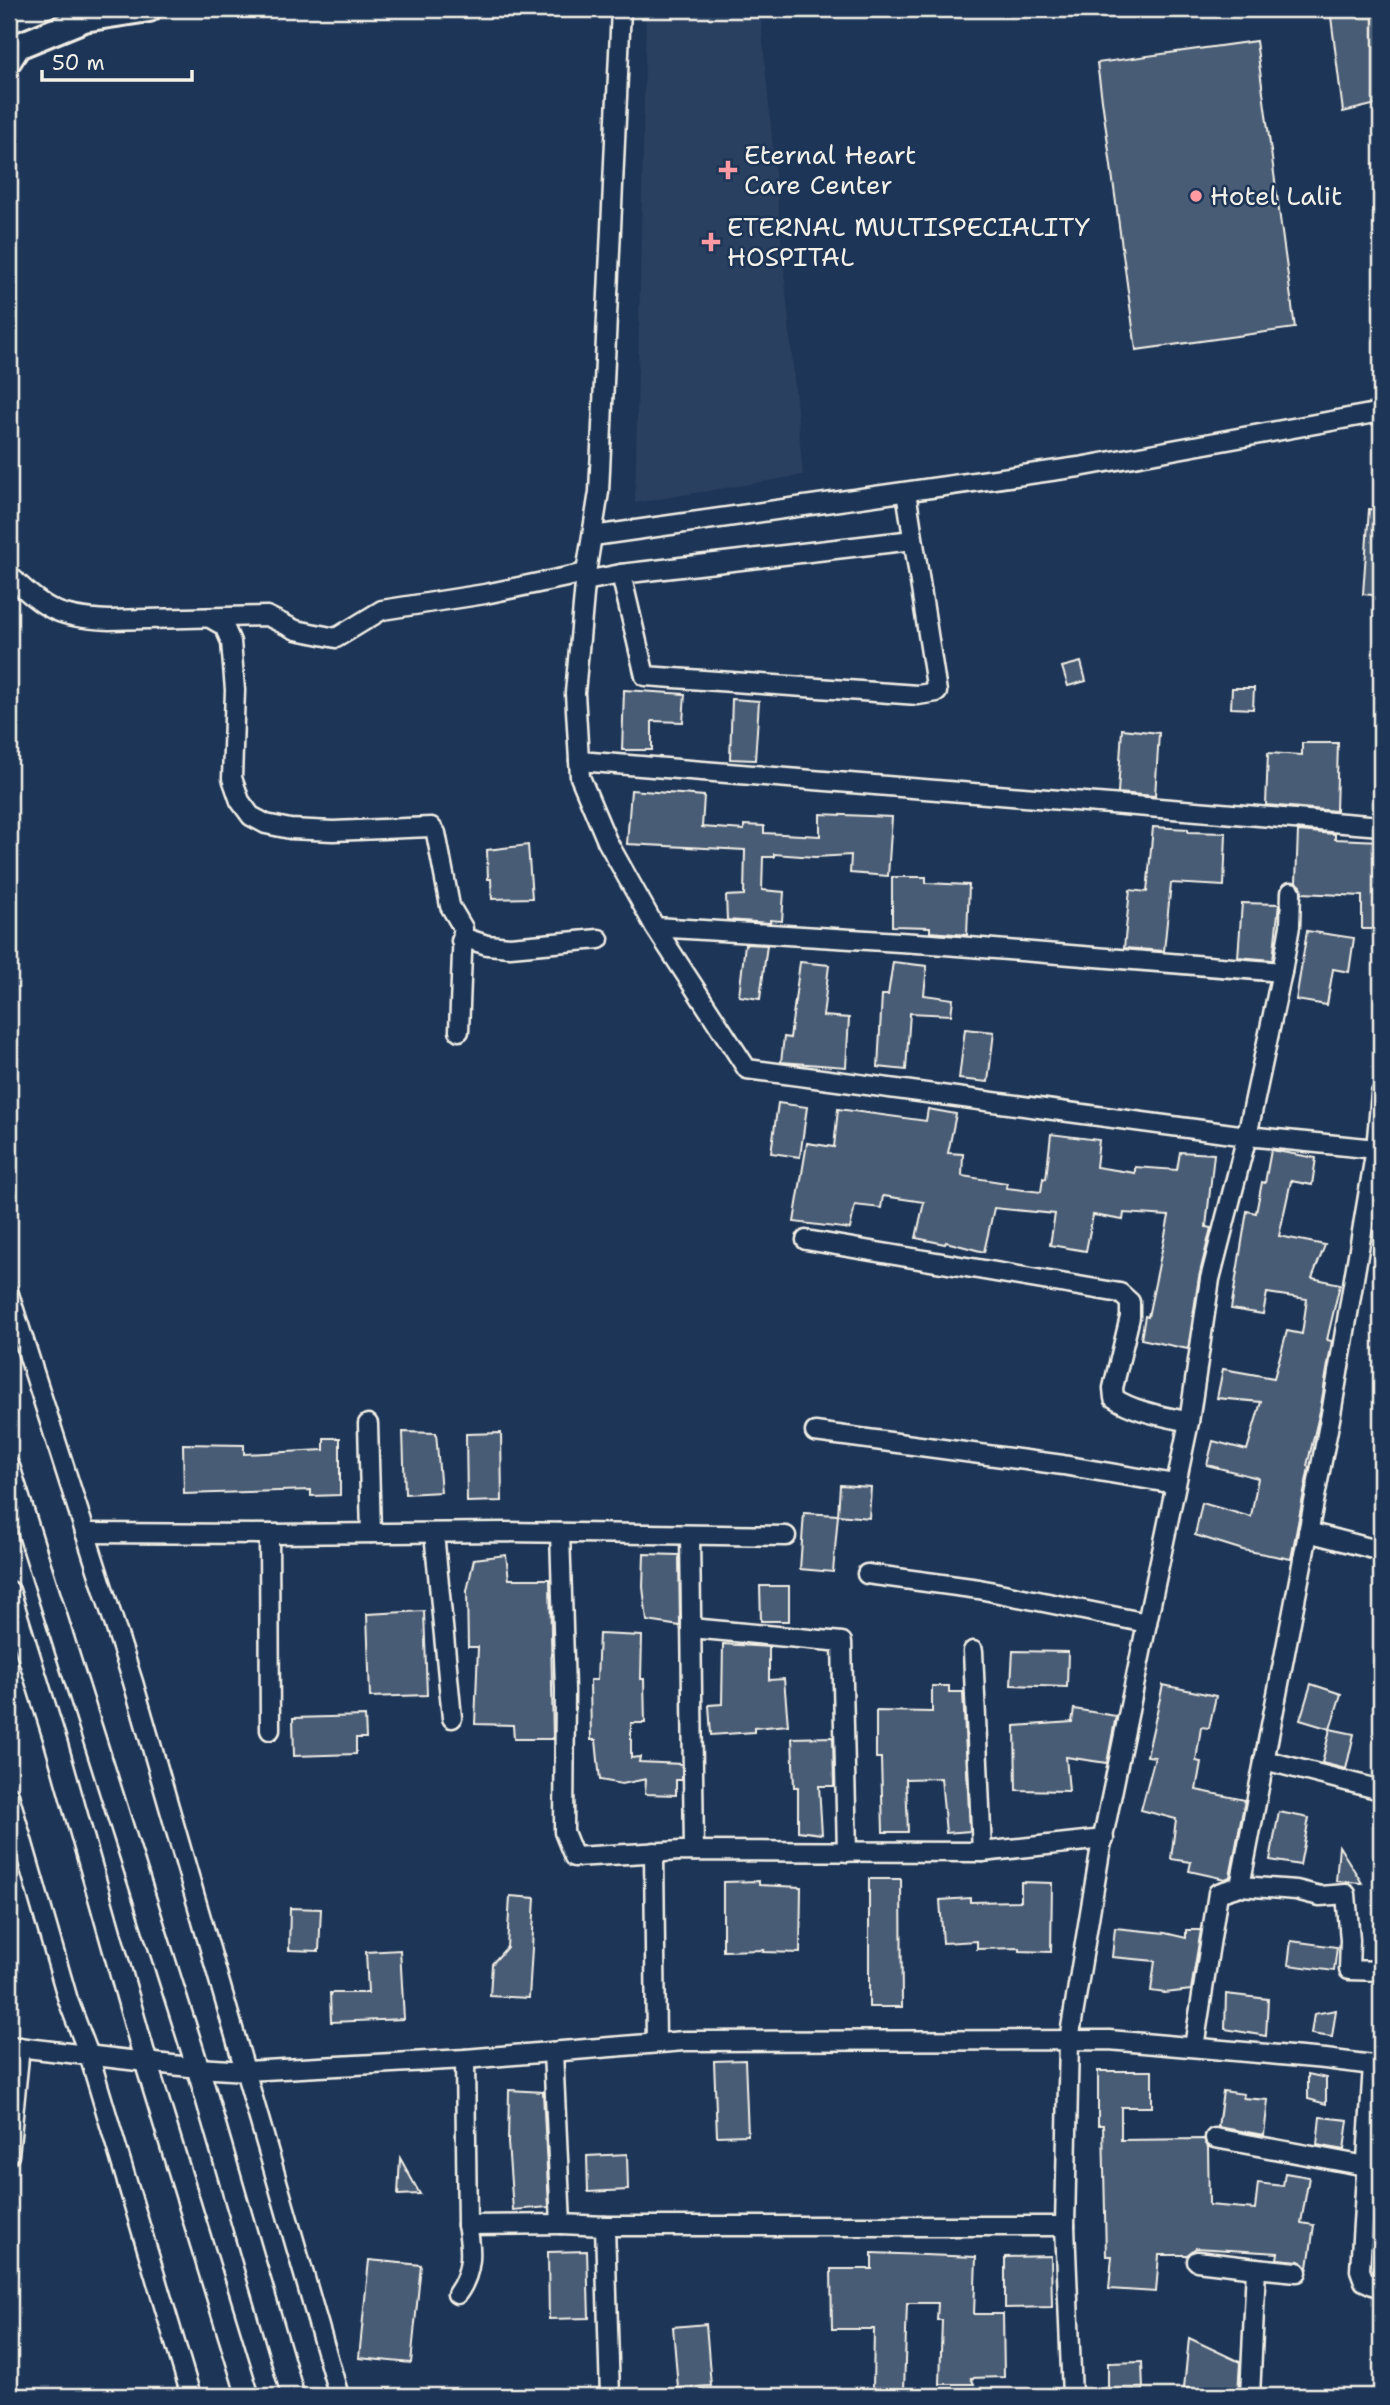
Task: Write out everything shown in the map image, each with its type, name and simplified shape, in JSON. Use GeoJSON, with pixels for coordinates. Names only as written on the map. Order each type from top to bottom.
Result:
{"type":"FeatureCollection","features":[{"type":"Feature","properties":{"kind":"main road"},"geometry":{"type":"LineString","coordinates":[[9,60],[18,46],[84,19],[149,9]]}},
{"type":"Feature","properties":{"kind":"street"},"geometry":{"type":"LineString","coordinates":[[621,9],[598,492],[586,577],[575,693],[580,777],[607,841],[655,927],[747,1069],[1248,1136],[1378,1150]]}},
{"type":"Feature","properties":{"kind":"street"},"geometry":{"type":"LineString","coordinates":[[593,536],[1079,467],[1381,412]]}},
{"type":"Feature","properties":{"kind":"street"},"geometry":{"type":"LineString","coordinates":[[621,574],[645,676],[918,695],[937,692],[906,492]]}},
{"type":"Feature","properties":{"kind":"street"},"geometry":{"type":"LineString","coordinates":[[9,575],[41,604],[58,614],[109,620],[267,616],[296,630],[336,638],[383,610],[586,577],[914,540]]}},
{"type":"Feature","properties":{"kind":"street"},"geometry":{"type":"LineString","coordinates":[[210,618],[224,626],[231,642],[235,690],[232,778],[240,801],[251,816],[266,824],[290,829],[333,831],[432,827],[436,833],[450,906],[463,928],[459,1031]]}},
{"type":"Feature","properties":{"kind":"street"},"geometry":{"type":"LineString","coordinates":[[579,761],[1381,826]]}},
{"type":"Feature","properties":{"kind":"street"},"geometry":{"type":"LineString","coordinates":[[1072,2396],[1065,2226],[1069,2040],[1104,1839],[1189,1422],[1210,1279],[1248,1136],[1282,972],[1290,926],[1291,892]]}},
{"type":"Feature","properties":{"kind":"street"},"geometry":{"type":"LineString","coordinates":[[655,927],[932,944],[1282,972]]}},
{"type":"Feature","properties":{"kind":"street"},"geometry":{"type":"LineString","coordinates":[[461,941],[465,938],[487,945],[510,947],[599,939]]}},
{"type":"Feature","properties":{"kind":"street"},"geometry":{"type":"LineString","coordinates":[[1240,1886],[1378,1150],[1381,1093]]}},
{"type":"Feature","properties":{"kind":"street"},"geometry":{"type":"LineString","coordinates":[[806,1240],[1120,1293],[1130,1302],[1130,1317],[1113,1388],[1114,1398],[1121,1403],[1189,1422]]}},
{"type":"Feature","properties":{"kind":"street"},"geometry":{"type":"LineString","coordinates":[[9,1294],[133,1682],[339,2396]]}},
{"type":"Feature","properties":{"kind":"street"},"geometry":{"type":"LineString","coordinates":[[368,1424],[371,1533]]}},
{"type":"Feature","properties":{"kind":"street"},"geometry":{"type":"LineString","coordinates":[[815,1432],[1050,1463],[1175,1484]]}},
{"type":"Feature","properties":{"kind":"street"},"geometry":{"type":"LineString","coordinates":[[9,1468],[198,2068],[293,2396]]}},
{"type":"Feature","properties":{"kind":"street"},"geometry":{"type":"LineString","coordinates":[[86,1532],[786,1535]]}},
{"type":"Feature","properties":{"kind":"street"},"geometry":{"type":"LineString","coordinates":[[434,1532],[452,1718]]}},
{"type":"Feature","properties":{"kind":"street"},"geometry":{"type":"LineString","coordinates":[[1308,1532],[1381,1551]]}},
{"type":"Feature","properties":{"kind":"street"},"geometry":{"type":"LineString","coordinates":[[560,1533],[565,1690],[564,1832],[574,1857],[694,1851],[982,1852],[1104,1839]]}},
{"type":"Feature","properties":{"kind":"street"},"geometry":{"type":"LineString","coordinates":[[269,1534],[270,1730]]}},
{"type":"Feature","properties":{"kind":"street"},"geometry":{"type":"LineString","coordinates":[[690,1536],[694,1851]]}},
{"type":"Feature","properties":{"kind":"street"},"geometry":{"type":"LineString","coordinates":[[867,1574],[979,1590],[1147,1623]]}},
{"type":"Feature","properties":{"kind":"street"},"geometry":{"type":"LineString","coordinates":[[9,1592],[56,1743],[146,2062],[248,2396]]}},
{"type":"Feature","properties":{"kind":"street"},"geometry":{"type":"LineString","coordinates":[[691,1628],[842,1642],[847,1852]]}},
{"type":"Feature","properties":{"kind":"street"},"geometry":{"type":"LineString","coordinates":[[973,1651],[982,1852]]}},
{"type":"Feature","properties":{"kind":"street"},"geometry":{"type":"LineString","coordinates":[[1264,1760],[1381,1790]]}},
{"type":"Feature","properties":{"kind":"street"},"geometry":{"type":"LineString","coordinates":[[9,1795],[13,1825],[68,2000],[89,2055],[191,2396]]}},
{"type":"Feature","properties":{"kind":"street"},"geometry":{"type":"LineString","coordinates":[[654,1852],[656,2043]]}},
{"type":"Feature","properties":{"kind":"street"},"geometry":{"type":"LineString","coordinates":[[1194,2048],[1218,1893],[1240,1886],[1296,1890],[1320,1896],[1346,1894],[1350,1940],[1349,1970],[1381,1972]]}},
{"type":"Feature","properties":{"kind":"street"},"geometry":{"type":"LineString","coordinates":[[9,2155],[14,2046],[198,2068],[246,2071],[465,2059],[698,2041],[1110,2040],[1194,2048],[1377,2066],[1366,2166],[1360,2270],[1364,2281],[1381,2286]]}},
{"type":"Feature","properties":{"kind":"street"},"geometry":{"type":"LineString","coordinates":[[552,2052],[561,2224]]}},
{"type":"Feature","properties":{"kind":"street"},"geometry":{"type":"LineString","coordinates":[[457,2294],[467,2281],[471,2262],[467,2225],[465,2059]]}},
{"type":"Feature","properties":{"kind":"street"},"geometry":{"type":"LineString","coordinates":[[1215,2138],[1366,2166]]}},
{"type":"Feature","properties":{"kind":"street"},"geometry":{"type":"LineString","coordinates":[[467,2225],[1065,2226]]}},
{"type":"Feature","properties":{"kind":"street"},"geometry":{"type":"LineString","coordinates":[[605,2226],[610,2396]]}},
{"type":"Feature","properties":{"kind":"street"},"geometry":{"type":"LineString","coordinates":[[1197,2261],[1297,2272]]}},
{"type":"Feature","properties":{"kind":"street"},"geometry":{"type":"LineString","coordinates":[[1251,2396],[1256,2268]]}},
{"type":"Feature","properties":{"kind":"shaded area","name":"ETERNAL MULTISPECIALITY HOSPITAL"},"geometry":{"type":"Polygon","coordinates":[[[646,9],[760,9],[803,475],[635,503],[646,9]]]}},
{"type":"Feature","properties":{"kind":"building"},"geometry":{"type":"Polygon","coordinates":[[[1330,9],[1381,9],[1381,103],[1343,112],[1330,9]]]}},
{"type":"Feature","properties":{"kind":"building","name":"Hotel Lalit"},"geometry":{"type":"Polygon","coordinates":[[[1256,41],[1295,328],[1136,350],[1097,63],[1256,41]]]}},
{"type":"Feature","properties":{"kind":"building"},"geometry":{"type":"Polygon","coordinates":[[[1369,509],[1381,510],[1381,596],[1363,594],[1369,509]]]}},
{"type":"Feature","properties":{"kind":"building"},"geometry":{"type":"Polygon","coordinates":[[[1081,662],[1086,681],[1068,686],[1062,667],[1081,662]]]}},
{"type":"Feature","properties":{"kind":"building"},"geometry":{"type":"Polygon","coordinates":[[[1232,688],[1254,688],[1253,709],[1231,708],[1232,688]]]}},
{"type":"Feature","properties":{"kind":"building"},"geometry":{"type":"Polygon","coordinates":[[[624,690],[685,694],[683,722],[652,721],[652,750],[622,750],[624,690]]]}},
{"type":"Feature","properties":{"kind":"building"},"geometry":{"type":"Polygon","coordinates":[[[732,699],[759,701],[755,760],[730,759],[732,699]]]}},
{"type":"Feature","properties":{"kind":"building"},"geometry":{"type":"Polygon","coordinates":[[[1122,729],[1159,733],[1155,796],[1118,793],[1122,729]]]}},
{"type":"Feature","properties":{"kind":"building"},"geometry":{"type":"Polygon","coordinates":[[[1302,743],[1338,743],[1336,811],[1266,805],[1268,753],[1302,755],[1302,743]]]}},
{"type":"Feature","properties":{"kind":"building"},"geometry":{"type":"Polygon","coordinates":[[[631,790],[704,796],[702,827],[744,830],[744,825],[764,826],[764,833],[820,836],[820,814],[892,817],[888,876],[850,873],[851,855],[815,857],[774,854],[774,857],[763,857],[762,890],[784,892],[782,921],[770,920],[770,923],[727,920],[726,896],[744,895],[745,850],[627,844],[631,790]]]}},
{"type":"Feature","properties":{"kind":"building"},"geometry":{"type":"Polygon","coordinates":[[[1153,827],[1188,829],[1188,832],[1226,833],[1224,886],[1171,883],[1164,951],[1124,948],[1130,890],[1147,892],[1153,827]]]}},
{"type":"Feature","properties":{"kind":"building"},"geometry":{"type":"Polygon","coordinates":[[[1298,831],[1335,834],[1335,839],[1381,841],[1381,929],[1362,929],[1362,896],[1302,893],[1301,886],[1296,882],[1298,831]]]}},
{"type":"Feature","properties":{"kind":"building"},"geometry":{"type":"Polygon","coordinates":[[[528,845],[532,898],[492,899],[487,850],[528,845]]]}},
{"type":"Feature","properties":{"kind":"building"},"geometry":{"type":"Polygon","coordinates":[[[892,877],[926,877],[926,883],[969,885],[967,935],[930,932],[930,927],[892,926],[892,877]]]}},
{"type":"Feature","properties":{"kind":"building"},"geometry":{"type":"Polygon","coordinates":[[[1242,903],[1279,904],[1273,960],[1238,957],[1242,903]]]}},
{"type":"Feature","properties":{"kind":"building"},"geometry":{"type":"Polygon","coordinates":[[[1307,931],[1354,938],[1349,972],[1333,969],[1327,1005],[1296,1000],[1307,931]]]}},
{"type":"Feature","properties":{"kind":"building"},"geometry":{"type":"Polygon","coordinates":[[[745,944],[767,945],[760,999],[739,996],[745,944]]]}},
{"type":"Feature","properties":{"kind":"building"},"geometry":{"type":"Polygon","coordinates":[[[800,962],[829,965],[823,1016],[849,1018],[846,1067],[781,1062],[784,1037],[790,1038],[800,962]]]}},
{"type":"Feature","properties":{"kind":"building"},"geometry":{"type":"Polygon","coordinates":[[[893,962],[927,966],[924,995],[953,999],[951,1015],[910,1013],[906,1070],[878,1067],[882,995],[888,995],[893,962]]]}},
{"type":"Feature","properties":{"kind":"building"},"geometry":{"type":"Polygon","coordinates":[[[965,1029],[994,1032],[988,1082],[959,1079],[965,1029]]]}},
{"type":"Feature","properties":{"kind":"building"},"geometry":{"type":"Polygon","coordinates":[[[778,1103],[807,1107],[800,1157],[771,1153],[778,1103]]]}},
{"type":"Feature","properties":{"kind":"building"},"geometry":{"type":"Polygon","coordinates":[[[838,1109],[926,1121],[928,1109],[956,1114],[948,1153],[963,1154],[962,1176],[1007,1183],[1006,1188],[1041,1192],[1043,1178],[1046,1179],[1051,1134],[1099,1140],[1096,1167],[1135,1173],[1135,1167],[1177,1170],[1180,1152],[1214,1154],[1206,1227],[1211,1228],[1199,1277],[1188,1349],[1141,1339],[1169,1216],[1124,1213],[1123,1220],[1093,1215],[1086,1251],[1050,1245],[1055,1214],[994,1208],[984,1252],[946,1242],[945,1244],[916,1238],[924,1202],[883,1196],[881,1208],[855,1205],[850,1229],[794,1222],[807,1143],[834,1147],[838,1109]]]}},
{"type":"Feature","properties":{"kind":"building"},"geometry":{"type":"Polygon","coordinates":[[[1271,1150],[1316,1158],[1312,1185],[1291,1181],[1279,1236],[1325,1245],[1312,1278],[1340,1284],[1327,1340],[1332,1341],[1291,1559],[1243,1550],[1195,1535],[1202,1503],[1251,1517],[1258,1478],[1207,1465],[1213,1441],[1247,1450],[1261,1402],[1217,1398],[1223,1369],[1274,1378],[1287,1331],[1302,1334],[1307,1299],[1267,1293],[1263,1314],[1231,1309],[1247,1211],[1256,1213],[1271,1150]]]}},
{"type":"Feature","properties":{"kind":"building"},"geometry":{"type":"Polygon","coordinates":[[[403,1432],[436,1433],[441,1492],[405,1494],[403,1432]]]}},
{"type":"Feature","properties":{"kind":"building"},"geometry":{"type":"Polygon","coordinates":[[[501,1433],[502,1501],[467,1502],[466,1434],[501,1433]]]}},
{"type":"Feature","properties":{"kind":"building"},"geometry":{"type":"Polygon","coordinates":[[[324,1438],[340,1438],[340,1495],[311,1496],[311,1490],[184,1494],[183,1444],[244,1445],[244,1454],[324,1450],[324,1438]]]}},
{"type":"Feature","properties":{"kind":"building"},"geometry":{"type":"Polygon","coordinates":[[[840,1485],[871,1487],[869,1518],[838,1515],[840,1485]]]}},
{"type":"Feature","properties":{"kind":"building"},"geometry":{"type":"Polygon","coordinates":[[[804,1513],[838,1515],[833,1572],[800,1569],[804,1513]]]}},
{"type":"Feature","properties":{"kind":"building"},"geometry":{"type":"Polygon","coordinates":[[[644,1554],[679,1555],[680,1626],[647,1621],[643,1587],[644,1554]]]}},
{"type":"Feature","properties":{"kind":"building"},"geometry":{"type":"Polygon","coordinates":[[[506,1555],[509,1579],[550,1579],[553,1739],[514,1739],[513,1725],[475,1724],[478,1647],[468,1647],[467,1591],[474,1559],[506,1555]]]}},
{"type":"Feature","properties":{"kind":"building"},"geometry":{"type":"Polygon","coordinates":[[[760,1586],[789,1586],[789,1621],[761,1621],[760,1586]]]}},
{"type":"Feature","properties":{"kind":"building"},"geometry":{"type":"Polygon","coordinates":[[[424,1611],[427,1695],[370,1697],[367,1614],[424,1611]]]}},
{"type":"Feature","properties":{"kind":"building"},"geometry":{"type":"Polygon","coordinates":[[[599,1634],[642,1636],[641,1679],[644,1679],[645,1723],[631,1723],[631,1758],[640,1757],[639,1762],[682,1764],[682,1780],[676,1780],[676,1795],[645,1794],[646,1779],[622,1784],[600,1780],[596,1740],[591,1740],[590,1680],[597,1680],[599,1634]]]}},
{"type":"Feature","properties":{"kind":"building"},"geometry":{"type":"Polygon","coordinates":[[[723,1644],[769,1647],[769,1680],[784,1679],[788,1725],[754,1728],[754,1732],[711,1735],[709,1705],[722,1704],[723,1644]]]}},
{"type":"Feature","properties":{"kind":"building"},"geometry":{"type":"Polygon","coordinates":[[[1013,1651],[1068,1652],[1067,1687],[1011,1685],[1013,1651]]]}},
{"type":"Feature","properties":{"kind":"building"},"geometry":{"type":"Polygon","coordinates":[[[1311,1684],[1341,1694],[1330,1729],[1300,1720],[1311,1684]]]}},
{"type":"Feature","properties":{"kind":"building"},"geometry":{"type":"Polygon","coordinates":[[[1163,1685],[1216,1696],[1209,1728],[1201,1727],[1196,1761],[1201,1762],[1196,1790],[1245,1800],[1230,1877],[1225,1879],[1189,1871],[1191,1862],[1171,1859],[1176,1819],[1141,1810],[1155,1757],[1147,1756],[1163,1685]]]}},
{"type":"Feature","properties":{"kind":"building"},"geometry":{"type":"Polygon","coordinates":[[[932,1686],[949,1686],[949,1692],[963,1692],[970,1831],[946,1833],[941,1778],[906,1779],[908,1832],[883,1832],[881,1758],[876,1758],[876,1711],[932,1712],[932,1686]]]}},
{"type":"Feature","properties":{"kind":"building"},"geometry":{"type":"Polygon","coordinates":[[[1074,1709],[1116,1716],[1107,1763],[1066,1757],[1069,1791],[1016,1790],[1015,1726],[1072,1722],[1074,1709]]]}},
{"type":"Feature","properties":{"kind":"building"},"geometry":{"type":"Polygon","coordinates":[[[365,1716],[366,1738],[356,1738],[356,1754],[294,1756],[293,1718],[365,1716]]]}},
{"type":"Feature","properties":{"kind":"building"},"geometry":{"type":"Polygon","coordinates":[[[1330,1729],[1354,1734],[1346,1769],[1322,1763],[1330,1729]]]}},
{"type":"Feature","properties":{"kind":"building"},"geometry":{"type":"Polygon","coordinates":[[[833,1737],[834,1786],[819,1786],[822,1834],[798,1831],[798,1787],[794,1787],[792,1738],[833,1737]]]}},
{"type":"Feature","properties":{"kind":"building"},"geometry":{"type":"Polygon","coordinates":[[[1279,1812],[1309,1818],[1300,1865],[1270,1860],[1279,1812]]]}},
{"type":"Feature","properties":{"kind":"building"},"geometry":{"type":"Polygon","coordinates":[[[1339,1846],[1362,1883],[1336,1881],[1339,1846]]]}},
{"type":"Feature","properties":{"kind":"building"},"geometry":{"type":"Polygon","coordinates":[[[869,1879],[901,1879],[902,2007],[869,2007],[869,1879]]]}},
{"type":"Feature","properties":{"kind":"building"},"geometry":{"type":"Polygon","coordinates":[[[759,1881],[759,1885],[801,1887],[800,1953],[723,1951],[723,1882],[759,1881]]]}},
{"type":"Feature","properties":{"kind":"building"},"geometry":{"type":"Polygon","coordinates":[[[1021,1882],[1052,1883],[1051,1952],[1020,1951],[1020,1948],[977,1949],[977,1941],[943,1943],[940,1900],[970,1898],[970,1902],[1021,1901],[1021,1882]]]}},
{"type":"Feature","properties":{"kind":"building"},"geometry":{"type":"Polygon","coordinates":[[[510,1896],[535,1898],[529,1998],[490,1996],[492,1964],[507,1947],[510,1896]]]}},
{"type":"Feature","properties":{"kind":"building"},"geometry":{"type":"Polygon","coordinates":[[[290,1908],[321,1909],[319,1951],[289,1950],[290,1908]]]}},
{"type":"Feature","properties":{"kind":"building"},"geometry":{"type":"Polygon","coordinates":[[[1115,1928],[1186,1938],[1186,1930],[1201,1930],[1191,1990],[1165,1993],[1151,1991],[1155,1961],[1112,1957],[1115,1928]]]}},
{"type":"Feature","properties":{"kind":"building"},"geometry":{"type":"Polygon","coordinates":[[[1291,1941],[1337,1947],[1334,1971],[1288,1965],[1291,1941]]]}},
{"type":"Feature","properties":{"kind":"building"},"geometry":{"type":"Polygon","coordinates":[[[400,1950],[404,2019],[331,2022],[330,1993],[368,1993],[366,1952],[400,1950]]]}},
{"type":"Feature","properties":{"kind":"building"},"geometry":{"type":"Polygon","coordinates":[[[1226,1994],[1268,1999],[1266,2036],[1225,2029],[1226,1994]]]}},
{"type":"Feature","properties":{"kind":"building"},"geometry":{"type":"Polygon","coordinates":[[[1336,2010],[1332,2037],[1311,2034],[1314,2014],[1336,2010]]]}},
{"type":"Feature","properties":{"kind":"building"},"geometry":{"type":"Polygon","coordinates":[[[745,2060],[748,2135],[717,2136],[714,2061],[745,2060]]]}},
{"type":"Feature","properties":{"kind":"building"},"geometry":{"type":"Polygon","coordinates":[[[1098,2071],[1152,2071],[1152,2107],[1121,2107],[1121,2140],[1204,2139],[1208,2147],[1209,2205],[1255,2209],[1258,2183],[1283,2186],[1285,2173],[1309,2177],[1301,2223],[1314,2225],[1308,2268],[1299,2261],[1277,2259],[1278,2253],[1196,2248],[1187,2255],[1159,2255],[1156,2292],[1109,2289],[1112,2256],[1106,2256],[1103,2125],[1098,2125],[1098,2071]]]}},
{"type":"Feature","properties":{"kind":"building"},"geometry":{"type":"Polygon","coordinates":[[[1308,2074],[1326,2078],[1326,2104],[1308,2099],[1308,2074]]]}},
{"type":"Feature","properties":{"kind":"building"},"geometry":{"type":"Polygon","coordinates":[[[509,2090],[543,2092],[549,2207],[513,2210],[508,2143],[509,2090]]]}},
{"type":"Feature","properties":{"kind":"building"},"geometry":{"type":"Polygon","coordinates":[[[1223,2091],[1244,2094],[1243,2098],[1268,2100],[1264,2135],[1218,2127],[1223,2091]]]}},
{"type":"Feature","properties":{"kind":"building"},"geometry":{"type":"Polygon","coordinates":[[[1320,2117],[1348,2120],[1344,2150],[1317,2145],[1320,2117]]]}},
{"type":"Feature","properties":{"kind":"building"},"geometry":{"type":"Polygon","coordinates":[[[627,2154],[628,2190],[588,2192],[587,2156],[627,2154]]]}},
{"type":"Feature","properties":{"kind":"building"},"geometry":{"type":"Polygon","coordinates":[[[400,2158],[420,2194],[398,2195],[400,2158]]]}},
{"type":"Feature","properties":{"kind":"building"},"geometry":{"type":"Polygon","coordinates":[[[587,2251],[589,2318],[549,2319],[548,2252],[587,2251]]]}},
{"type":"Feature","properties":{"kind":"building"},"geometry":{"type":"Polygon","coordinates":[[[872,2253],[976,2257],[974,2314],[1003,2314],[1004,2377],[971,2378],[974,2384],[940,2384],[942,2320],[937,2320],[938,2303],[907,2303],[904,2390],[873,2389],[874,2329],[832,2329],[831,2269],[872,2269],[872,2253]]]}},
{"type":"Feature","properties":{"kind":"building"},"geometry":{"type":"Polygon","coordinates":[[[1051,2256],[1052,2307],[1005,2308],[1005,2257],[1051,2256]]]}},
{"type":"Feature","properties":{"kind":"building"},"geometry":{"type":"Polygon","coordinates":[[[369,2260],[421,2265],[411,2363],[359,2358],[369,2260]]]}},
{"type":"Feature","properties":{"kind":"building"},"geometry":{"type":"Polygon","coordinates":[[[706,2324],[711,2386],[678,2388],[673,2327],[706,2324]]]}},
{"type":"Feature","properties":{"kind":"building"},"geometry":{"type":"Polygon","coordinates":[[[1189,2338],[1240,2362],[1238,2393],[1184,2388],[1189,2338]]]}},
{"type":"Feature","properties":{"kind":"building"},"geometry":{"type":"Polygon","coordinates":[[[1142,2362],[1143,2390],[1108,2391],[1108,2363],[1142,2362]]]}},
{"type":"Feature","properties":{"kind":"place","name":"Eternal Heart Care Center"},"geometry":{"type":"Point","coordinates":[728,170]}},
{"type":"Feature","properties":{"kind":"place","name":"Hotel Lalit"},"geometry":{"type":"Point","coordinates":[1196,196]}},
{"type":"Feature","properties":{"kind":"place","name":"ETERNAL MULTISPECIALITY HOSPITAL"},"geometry":{"type":"Point","coordinates":[711,242]}}]}
